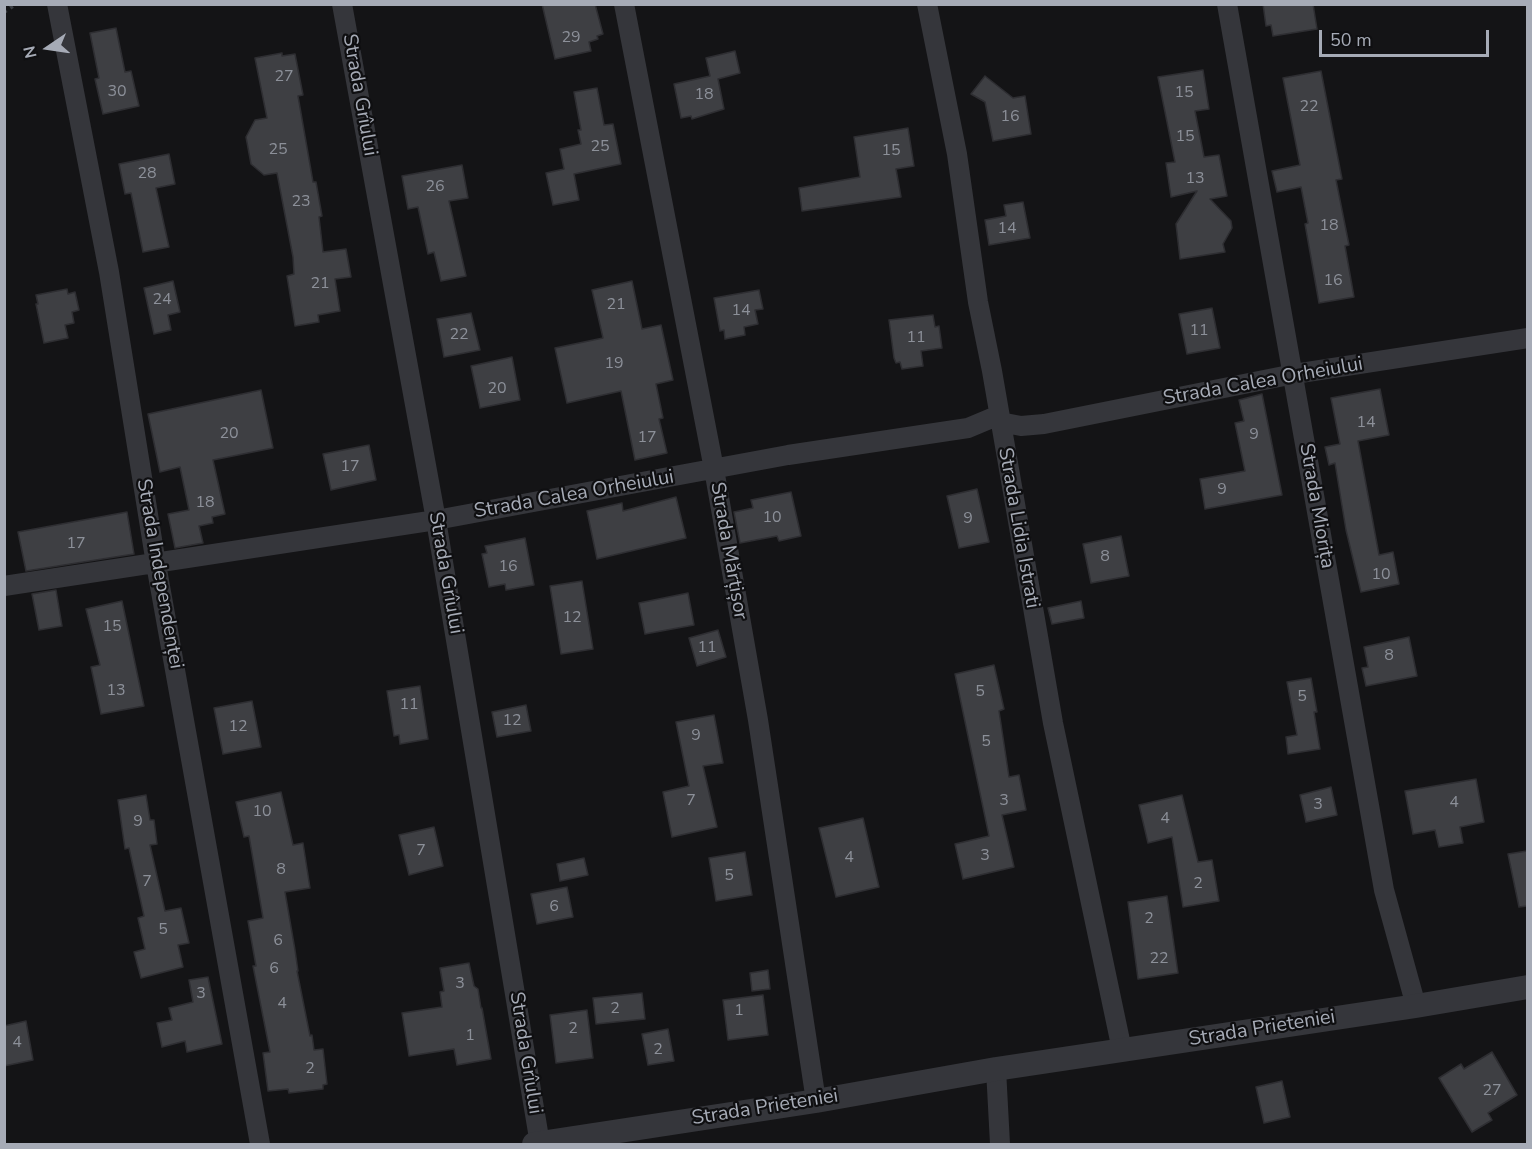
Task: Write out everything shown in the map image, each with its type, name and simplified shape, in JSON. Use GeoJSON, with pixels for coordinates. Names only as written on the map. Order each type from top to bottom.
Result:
{"type":"FeatureCollection","features":[{"type":"Feature","properties":{"kind":"street","name":"Strada Independenței"},"geometry":{"type":"LineString","coordinates":[[57,4],[109,272],[156,564],[260,1144]]}},
{"type":"Feature","properties":{"kind":"street","name":"Strada Grîului"},"geometry":{"type":"LineString","coordinates":[[342,4],[436,520],[537,1144]]}},
{"type":"Feature","properties":{"kind":"street","name":"Strada Mărțișor"},"geometry":{"type":"LineString","coordinates":[[624,4],[714,469],[758,720],[816,1101]]}},
{"type":"Feature","properties":{"kind":"street","name":"Strada Lidia Istrati"},"geometry":{"type":"LineString","coordinates":[[927,4],[957,154],[978,302],[1053,723],[1122,1050]]}},
{"type":"Feature","properties":{"kind":"street","name":"Strada Miorița"},"geometry":{"type":"LineString","coordinates":[[1227,4],[1384,890],[1416,1006]]}},
{"type":"Feature","properties":{"kind":"street","name":"Strada Calea Orheiului"},"geometry":{"type":"LineString","coordinates":[[4,586],[436,520],[788,455],[968,428],[1000,419],[1021,426],[1044,424],[1294,374],[1527,338]]}},
{"type":"Feature","properties":{"kind":"street","name":"Strada Prieteniei"},"geometry":{"type":"LineString","coordinates":[[537,1144],[816,1101],[996,1069],[1416,1006],[1527,987]]}},
{"type":"Feature","properties":{"kind":"street"},"geometry":{"type":"LineString","coordinates":[[996,1069],[1000,1144]]}},
{"type":"Feature","properties":{"kind":"path"},"geometry":{"type":"LineString","coordinates":[[4,12],[16,4]]}},
{"type":"Feature","properties":{"kind":"building"},"geometry":{"type":"Polygon","coordinates":[[[542,4],[595,4],[603,34],[597,36],[598,39],[589,42],[591,51],[555,59],[542,4]]]}},
{"type":"Feature","properties":{"kind":"building"},"geometry":{"type":"Polygon","coordinates":[[[1263,4],[1313,4],[1317,29],[1273,36],[1271,25],[1266,26],[1263,4]]]}},
{"type":"Feature","properties":{"kind":"building"},"geometry":{"type":"Polygon","coordinates":[[[116,28],[125,72],[131,71],[139,106],[103,114],[95,79],[99,78],[90,33],[116,28]]]}},
{"type":"Feature","properties":{"kind":"building"},"geometry":{"type":"Polygon","coordinates":[[[735,51],[740,73],[718,79],[724,109],[692,119],[691,116],[681,118],[674,84],[710,76],[706,58],[735,51]]]}},
{"type":"Feature","properties":{"kind":"building"},"geometry":{"type":"Polygon","coordinates":[[[282,53],[282,56],[295,54],[303,95],[298,96],[313,182],[316,182],[322,216],[319,217],[323,252],[346,249],[351,277],[335,279],[340,311],[318,315],[319,322],[295,326],[287,276],[294,274],[293,257],[277,173],[264,175],[251,164],[246,137],[255,120],[267,118],[255,58],[282,53]]]}},
{"type":"Feature","properties":{"kind":"building"},"geometry":{"type":"Polygon","coordinates":[[[1203,70],[1209,109],[1195,111],[1204,157],[1219,155],[1227,196],[1210,199],[1231,221],[1232,228],[1223,244],[1225,252],[1180,259],[1176,224],[1197,191],[1171,197],[1166,163],[1175,162],[1158,77],[1203,70]]]}},
{"type":"Feature","properties":{"kind":"building"},"geometry":{"type":"Polygon","coordinates":[[[1321,71],[1342,179],[1336,180],[1349,245],[1345,246],[1354,297],[1319,303],[1301,187],[1277,192],[1272,171],[1300,165],[1283,78],[1321,71]]]}},
{"type":"Feature","properties":{"kind":"building"},"geometry":{"type":"Polygon","coordinates":[[[985,76],[1013,98],[1025,96],[1031,134],[993,141],[985,102],[971,94],[985,76]]]}},
{"type":"Feature","properties":{"kind":"building"},"geometry":{"type":"Polygon","coordinates":[[[597,88],[604,125],[613,124],[621,164],[574,174],[579,200],[553,205],[546,173],[564,169],[560,149],[581,144],[578,130],[581,130],[574,92],[597,88]]]}},
{"type":"Feature","properties":{"kind":"building"},"geometry":{"type":"Polygon","coordinates":[[[908,128],[914,166],[896,169],[901,197],[802,211],[799,188],[860,177],[854,137],[908,128]]]}},
{"type":"Feature","properties":{"kind":"building"},"geometry":{"type":"Polygon","coordinates":[[[169,154],[175,184],[156,188],[169,247],[143,252],[131,193],[125,194],[119,164],[169,154]]]}},
{"type":"Feature","properties":{"kind":"building"},"geometry":{"type":"Polygon","coordinates":[[[462,165],[468,198],[449,201],[466,276],[441,281],[434,252],[428,254],[418,207],[408,209],[402,176],[462,165]]]}},
{"type":"Feature","properties":{"kind":"building"},"geometry":{"type":"Polygon","coordinates":[[[1023,202],[1030,238],[989,245],[985,220],[1006,216],[1004,205],[1023,202]]]}},
{"type":"Feature","properties":{"kind":"building"},"geometry":{"type":"Polygon","coordinates":[[[173,281],[180,312],[168,315],[171,330],[154,334],[144,288],[173,281]]]}},
{"type":"Feature","properties":{"kind":"building"},"geometry":{"type":"Polygon","coordinates":[[[632,281],[642,329],[661,325],[673,380],[656,384],[663,418],[659,419],[667,453],[635,460],[621,391],[567,403],[555,348],[603,338],[592,290],[632,281]]]}},
{"type":"Feature","properties":{"kind":"building"},"geometry":{"type":"Polygon","coordinates":[[[67,289],[68,294],[75,292],[79,310],[72,312],[74,323],[65,325],[68,338],[44,343],[36,295],[67,289]]]}},
{"type":"Feature","properties":{"kind":"building"},"geometry":{"type":"Polygon","coordinates":[[[759,290],[763,309],[755,310],[758,324],[744,327],[745,335],[725,339],[724,330],[720,331],[714,298],[759,290]]]}},
{"type":"Feature","properties":{"kind":"building"},"geometry":{"type":"Polygon","coordinates":[[[1212,308],[1220,348],[1187,354],[1179,314],[1212,308]]]}},
{"type":"Feature","properties":{"kind":"building"},"geometry":{"type":"Polygon","coordinates":[[[471,313],[480,350],[444,357],[437,319],[471,313]]]}},
{"type":"Feature","properties":{"kind":"building"},"geometry":{"type":"Polygon","coordinates":[[[933,315],[935,327],[939,326],[942,348],[921,351],[923,366],[902,369],[900,362],[896,363],[894,358],[889,320],[933,315]]]}},
{"type":"Feature","properties":{"kind":"building"},"geometry":{"type":"Polygon","coordinates":[[[512,357],[520,400],[480,408],[471,366],[512,357]]]}},
{"type":"Feature","properties":{"kind":"building"},"geometry":{"type":"Polygon","coordinates":[[[1380,389],[1389,435],[1358,441],[1379,555],[1393,552],[1399,584],[1361,592],[1346,530],[1335,463],[1329,465],[1325,447],[1340,444],[1331,398],[1380,389]]]}},
{"type":"Feature","properties":{"kind":"building"},"geometry":{"type":"Polygon","coordinates":[[[261,390],[273,448],[213,460],[225,514],[212,517],[213,523],[199,526],[203,543],[175,548],[168,514],[189,510],[180,467],[160,472],[148,414],[261,390]]]}},
{"type":"Feature","properties":{"kind":"building"},"geometry":{"type":"Polygon","coordinates":[[[1262,394],[1282,495],[1205,509],[1200,479],[1245,471],[1235,423],[1244,421],[1239,400],[1262,394]]]}},
{"type":"Feature","properties":{"kind":"building"},"geometry":{"type":"Polygon","coordinates":[[[369,445],[376,480],[331,490],[323,454],[369,445]]]}},
{"type":"Feature","properties":{"kind":"building"},"geometry":{"type":"Polygon","coordinates":[[[977,489],[989,542],[959,548],[947,496],[977,489]]]}},
{"type":"Feature","properties":{"kind":"building"},"geometry":{"type":"Polygon","coordinates":[[[791,492],[801,536],[779,541],[777,536],[740,543],[734,512],[753,508],[751,500],[791,492]]]}},
{"type":"Feature","properties":{"kind":"building"},"geometry":{"type":"Polygon","coordinates":[[[676,497],[686,538],[597,559],[587,511],[622,503],[623,511],[676,497]]]}},
{"type":"Feature","properties":{"kind":"building"},"geometry":{"type":"Polygon","coordinates":[[[127,512],[134,554],[26,571],[18,532],[127,512]]]}},
{"type":"Feature","properties":{"kind":"building"},"geometry":{"type":"Polygon","coordinates":[[[1121,536],[1129,576],[1091,583],[1083,544],[1121,536]]]}},
{"type":"Feature","properties":{"kind":"building"},"geometry":{"type":"Polygon","coordinates":[[[525,538],[534,585],[506,590],[505,584],[489,587],[482,554],[487,553],[485,546],[525,538]]]}},
{"type":"Feature","properties":{"kind":"building"},"geometry":{"type":"Polygon","coordinates":[[[582,581],[593,649],[561,654],[550,586],[582,581]]]}},
{"type":"Feature","properties":{"kind":"building"},"geometry":{"type":"Polygon","coordinates":[[[56,590],[62,626],[39,630],[32,594],[56,590]]]}},
{"type":"Feature","properties":{"kind":"building"},"geometry":{"type":"Polygon","coordinates":[[[688,593],[694,625],[645,634],[639,603],[688,593]]]}},
{"type":"Feature","properties":{"kind":"building"},"geometry":{"type":"Polygon","coordinates":[[[122,601],[144,706],[101,714],[91,667],[100,665],[86,609],[122,601]]]}},
{"type":"Feature","properties":{"kind":"building"},"geometry":{"type":"Polygon","coordinates":[[[1081,601],[1084,618],[1052,624],[1048,608],[1081,601]]]}},
{"type":"Feature","properties":{"kind":"building"},"geometry":{"type":"Polygon","coordinates":[[[718,630],[726,657],[697,666],[689,638],[718,630]]]}},
{"type":"Feature","properties":{"kind":"building"},"geometry":{"type":"Polygon","coordinates":[[[1409,637],[1417,676],[1366,686],[1362,668],[1368,667],[1364,647],[1409,637]]]}},
{"type":"Feature","properties":{"kind":"building"},"geometry":{"type":"Polygon","coordinates":[[[994,665],[1004,709],[999,711],[1009,777],[1019,775],[1026,810],[1002,815],[1014,867],[963,879],[955,844],[989,836],[955,674],[994,665]]]}},
{"type":"Feature","properties":{"kind":"building"},"geometry":{"type":"Polygon","coordinates":[[[1311,678],[1320,749],[1288,754],[1286,737],[1297,735],[1287,682],[1311,678]]]}},
{"type":"Feature","properties":{"kind":"building"},"geometry":{"type":"Polygon","coordinates":[[[420,686],[428,739],[400,744],[399,735],[394,736],[387,691],[420,686]]]}},
{"type":"Feature","properties":{"kind":"building"},"geometry":{"type":"Polygon","coordinates":[[[252,701],[261,747],[223,754],[214,708],[252,701]]]}},
{"type":"Feature","properties":{"kind":"building"},"geometry":{"type":"Polygon","coordinates":[[[526,705],[531,731],[497,737],[492,712],[526,705]]]}},
{"type":"Feature","properties":{"kind":"building"},"geometry":{"type":"Polygon","coordinates":[[[714,715],[723,763],[703,766],[717,827],[672,837],[663,792],[689,786],[676,722],[714,715]]]}},
{"type":"Feature","properties":{"kind":"building"},"geometry":{"type":"Polygon","coordinates":[[[1476,779],[1484,822],[1460,827],[1463,843],[1439,847],[1435,830],[1413,834],[1405,791],[1476,779]]]}},
{"type":"Feature","properties":{"kind":"building"},"geometry":{"type":"Polygon","coordinates":[[[1331,787],[1337,815],[1306,822],[1300,795],[1331,787]]]}},
{"type":"Feature","properties":{"kind":"building"},"geometry":{"type":"Polygon","coordinates":[[[281,792],[293,845],[303,843],[310,888],[285,892],[310,1036],[312,1035],[314,1050],[323,1049],[327,1084],[323,1085],[323,1089],[289,1093],[288,1089],[268,1091],[263,1053],[270,1052],[253,966],[256,966],[248,921],[263,918],[249,836],[244,837],[236,802],[281,792]]]}},
{"type":"Feature","properties":{"kind":"building"},"geometry":{"type":"Polygon","coordinates":[[[146,795],[150,820],[154,820],[157,844],[150,845],[165,911],[181,908],[189,943],[178,945],[183,967],[141,978],[134,952],[145,949],[138,918],[144,916],[129,848],[125,849],[118,800],[146,795]]]}},
{"type":"Feature","properties":{"kind":"building"},"geometry":{"type":"Polygon","coordinates":[[[1182,795],[1198,862],[1212,860],[1219,901],[1183,907],[1172,837],[1148,843],[1139,805],[1182,795]]]}},
{"type":"Feature","properties":{"kind":"building"},"geometry":{"type":"Polygon","coordinates":[[[863,818],[879,887],[836,897],[819,828],[863,818]]]}},
{"type":"Feature","properties":{"kind":"building"},"geometry":{"type":"Polygon","coordinates":[[[434,827],[443,866],[409,875],[399,835],[434,827]]]}},
{"type":"Feature","properties":{"kind":"building"},"geometry":{"type":"Polygon","coordinates":[[[1527,851],[1527,906],[1519,907],[1508,854],[1527,851]]]}},
{"type":"Feature","properties":{"kind":"building"},"geometry":{"type":"Polygon","coordinates":[[[745,852],[752,895],[716,901],[709,858],[745,852]]]}},
{"type":"Feature","properties":{"kind":"building"},"geometry":{"type":"Polygon","coordinates":[[[584,858],[588,875],[560,881],[557,864],[584,858]]]}},
{"type":"Feature","properties":{"kind":"building"},"geometry":{"type":"Polygon","coordinates":[[[567,887],[573,917],[537,924],[531,894],[567,887]]]}},
{"type":"Feature","properties":{"kind":"building"},"geometry":{"type":"Polygon","coordinates":[[[1167,896],[1178,973],[1138,979],[1128,902],[1167,896]]]}},
{"type":"Feature","properties":{"kind":"building"},"geometry":{"type":"Polygon","coordinates":[[[469,963],[474,986],[478,989],[491,1059],[457,1065],[454,1049],[409,1056],[402,1013],[442,1007],[440,992],[444,991],[440,968],[469,963]]]}},
{"type":"Feature","properties":{"kind":"building"},"geometry":{"type":"Polygon","coordinates":[[[768,970],[770,989],[752,991],[750,973],[768,970]]]}},
{"type":"Feature","properties":{"kind":"building"},"geometry":{"type":"Polygon","coordinates":[[[208,977],[222,1044],[187,1052],[185,1041],[162,1047],[157,1023],[172,1020],[169,1008],[193,1002],[189,980],[208,977]]]}},
{"type":"Feature","properties":{"kind":"building"},"geometry":{"type":"Polygon","coordinates":[[[642,993],[645,1019],[596,1024],[593,998],[642,993]]]}},
{"type":"Feature","properties":{"kind":"building"},"geometry":{"type":"Polygon","coordinates":[[[763,995],[768,1035],[728,1040],[723,1000],[763,995]]]}},
{"type":"Feature","properties":{"kind":"building"},"geometry":{"type":"Polygon","coordinates":[[[587,1010],[593,1058],[556,1063],[550,1015],[587,1010]]]}},
{"type":"Feature","properties":{"kind":"building"},"geometry":{"type":"Polygon","coordinates":[[[26,1021],[33,1060],[4,1066],[4,1026],[26,1021]]]}},
{"type":"Feature","properties":{"kind":"building"},"geometry":{"type":"Polygon","coordinates":[[[668,1029],[674,1061],[648,1065],[642,1034],[668,1029]]]}},
{"type":"Feature","properties":{"kind":"building"},"geometry":{"type":"Polygon","coordinates":[[[1492,1052],[1517,1095],[1488,1113],[1492,1120],[1472,1132],[1439,1078],[1461,1064],[1464,1069],[1492,1052]]]}},
{"type":"Feature","properties":{"kind":"building"},"geometry":{"type":"Polygon","coordinates":[[[1282,1081],[1290,1117],[1264,1123],[1256,1087],[1282,1081]]]}}]}
